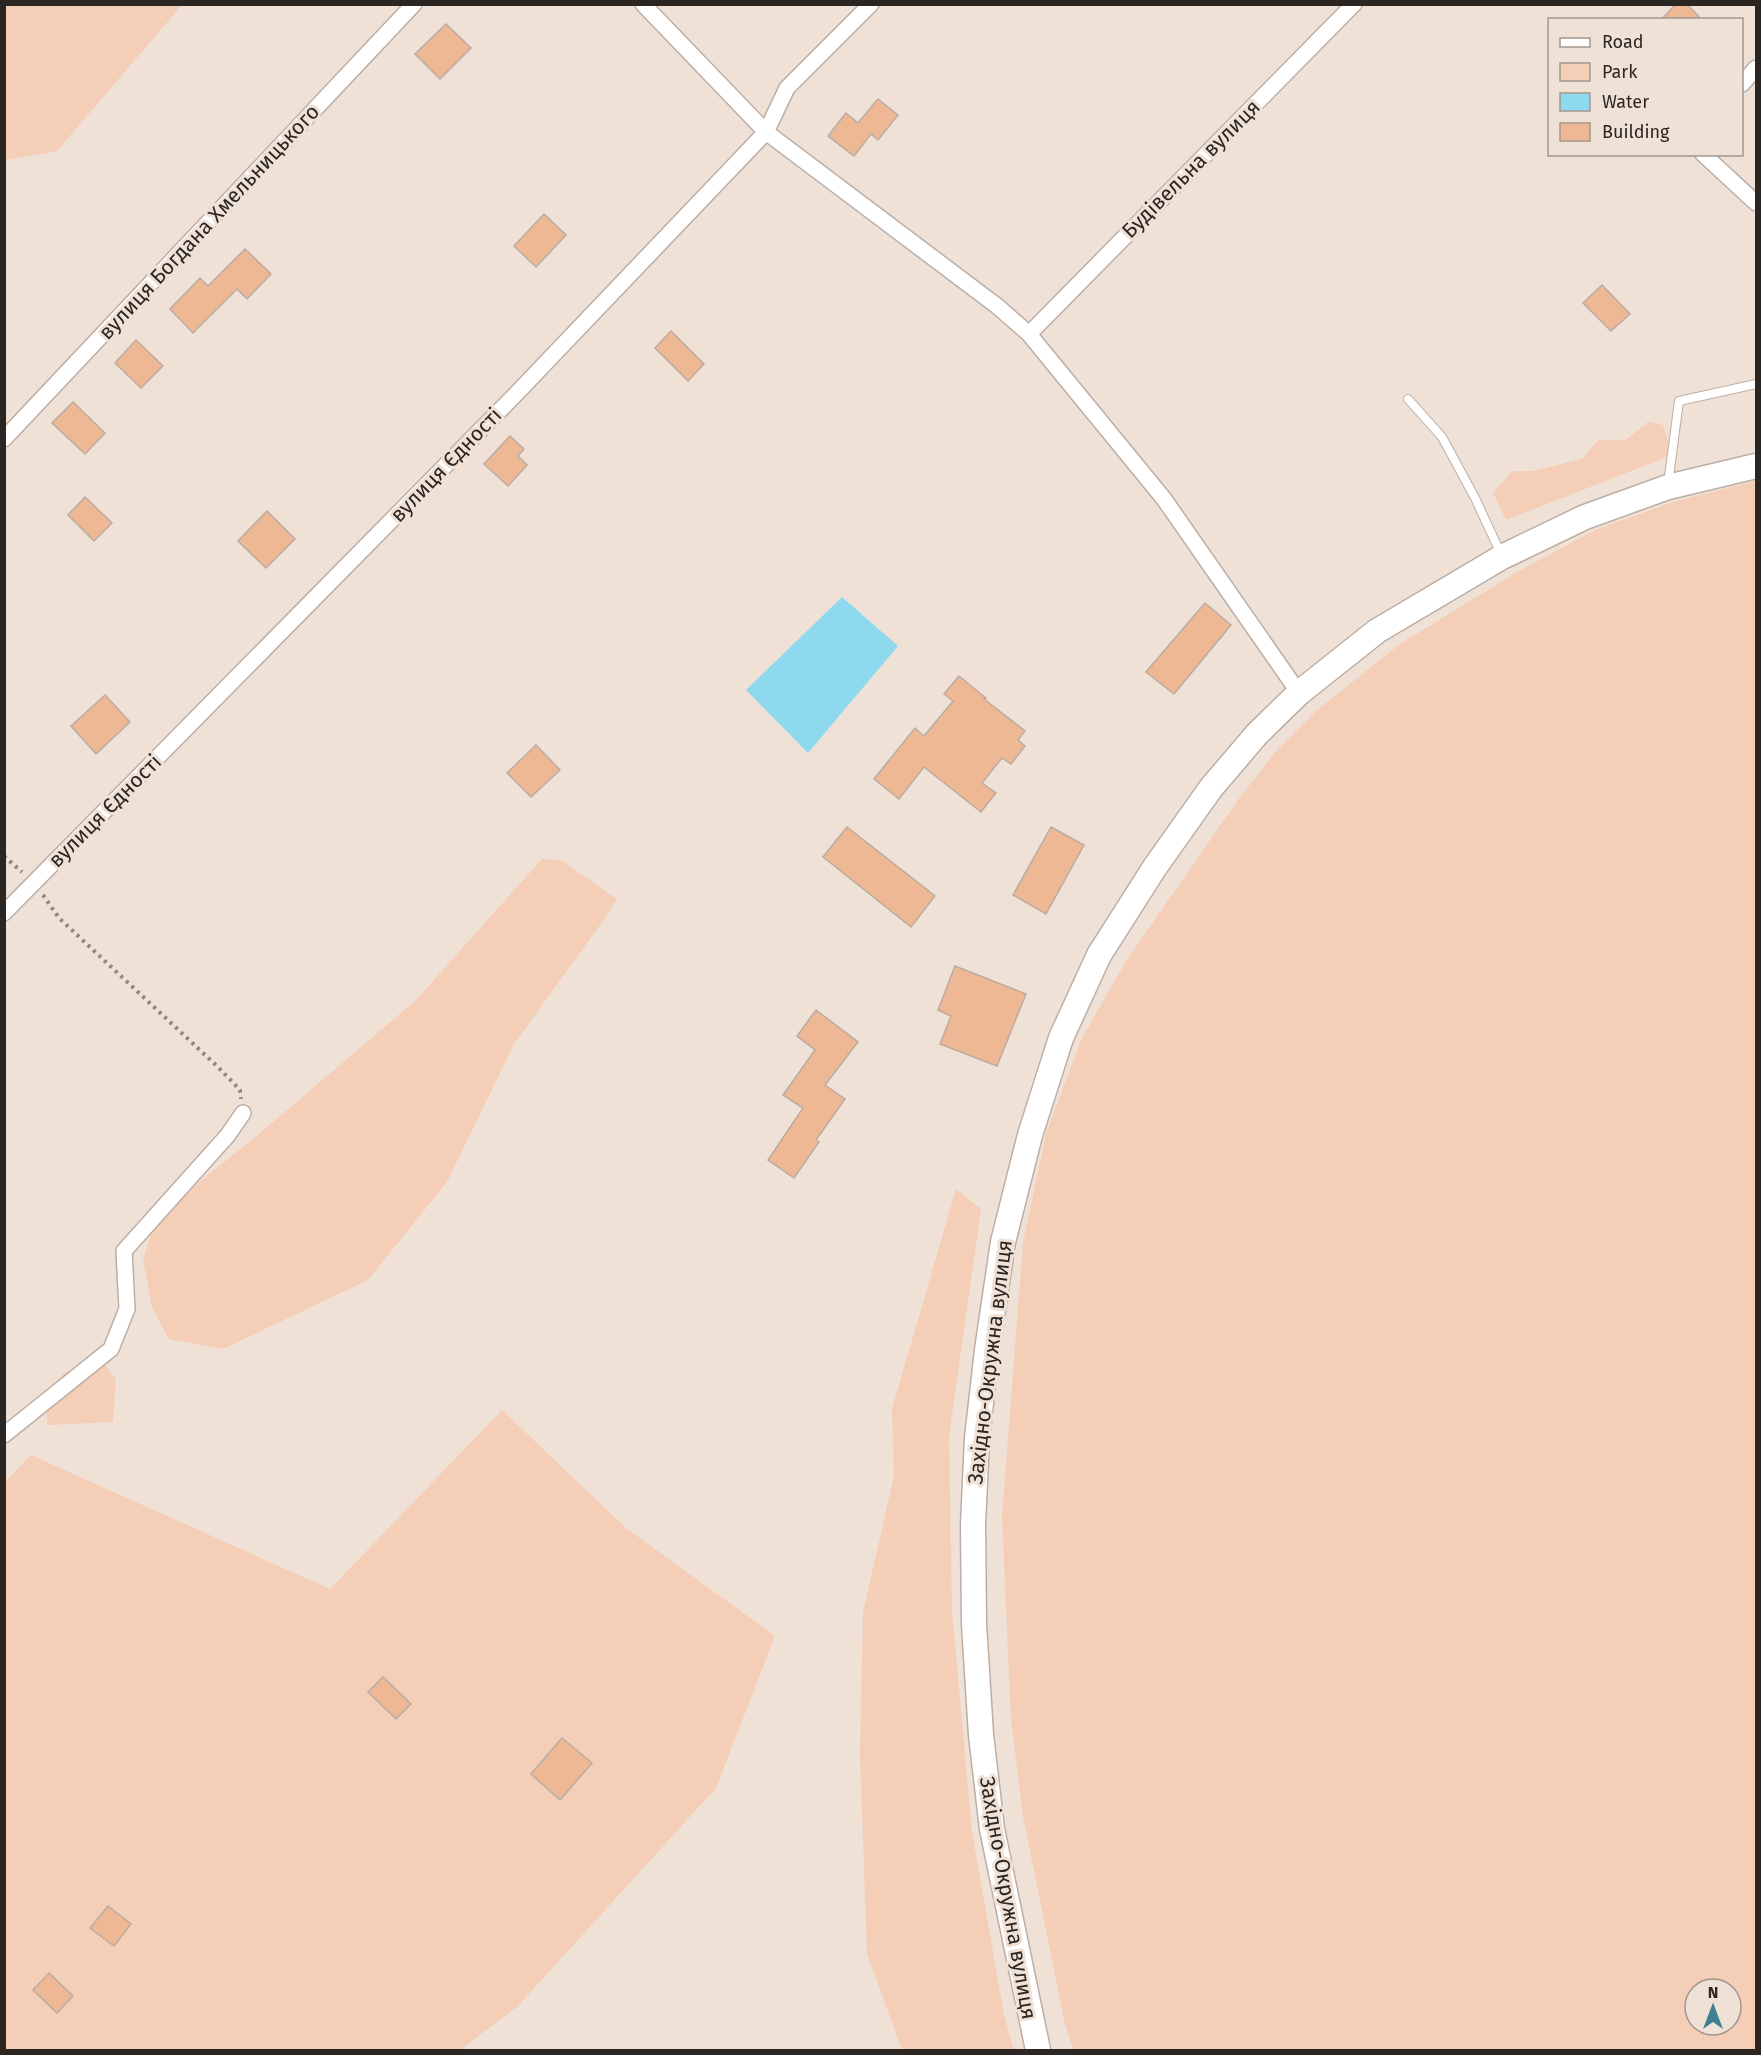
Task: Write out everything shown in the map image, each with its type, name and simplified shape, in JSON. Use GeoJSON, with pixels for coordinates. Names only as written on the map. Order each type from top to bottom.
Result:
{"type":"FeatureCollection","features":[{"type":"Feature","properties":{"kind":"main road","name":"Західно-Окружна вулиця"},"geometry":{"type":"LineString","coordinates":[[1038,2050],[992,1829],[981,1735],[974,1624],[972,1525],[977,1438],[1003,1242],[1030,1135],[1061,1038],[1099,956],[1155,867],[1211,788],[1257,734],[1299,693],[1377,631],[1502,557],[1585,517],[1668,487],[1756,466]]}},
{"type":"Feature","properties":{"kind":"street","name":"вулиця Богдана Хмельницького"},"geometry":{"type":"LineString","coordinates":[[4,439],[414,4]]}},
{"type":"Feature","properties":{"kind":"street"},"geometry":{"type":"LineString","coordinates":[[643,4],[766,132],[997,306],[1029,334],[1164,499],[1299,693]]}},
{"type":"Feature","properties":{"kind":"street","name":"вулиця Єдності"},"geometry":{"type":"LineString","coordinates":[[4,913],[515,395],[766,132],[787,88],[871,4]]}},
{"type":"Feature","properties":{"kind":"street","name":"Будівельна вулиця"},"geometry":{"type":"LineString","coordinates":[[1029,334],[1354,4]]}},
{"type":"Feature","properties":{"kind":"street"},"geometry":{"type":"LineString","coordinates":[[1743,83],[1756,68]]}},
{"type":"Feature","properties":{"kind":"street"},"geometry":{"type":"LineString","coordinates":[[1705,156],[1756,203]]}},
{"type":"Feature","properties":{"kind":"street"},"geometry":{"type":"LineString","coordinates":[[4,1435],[111,1349],[127,1309],[124,1251],[228,1135],[243,1113]]}},
{"type":"Feature","properties":{"kind":"lane"},"geometry":{"type":"LineString","coordinates":[[1668,487],[1678,401],[1756,384]]}},
{"type":"Feature","properties":{"kind":"lane"},"geometry":{"type":"LineString","coordinates":[[1408,399],[1442,437],[1475,498],[1502,557]]}},
{"type":"Feature","properties":{"kind":"path"},"geometry":{"type":"LineString","coordinates":[[4,856],[34,882],[59,918],[240,1090],[243,1113]]}},
{"type":"Feature","properties":{"kind":"green space"},"geometry":{"type":"Polygon","coordinates":[[[5,4],[182,5],[57,151],[5,160],[5,4]]]}},
{"type":"Feature","properties":{"kind":"green space"},"geometry":{"type":"Polygon","coordinates":[[[1648,422],[1663,425],[1672,455],[1506,520],[1493,493],[1512,471],[1533,471],[1582,459],[1598,440],[1626,440],[1648,422]]]}},
{"type":"Feature","properties":{"kind":"green space"},"geometry":{"type":"Polygon","coordinates":[[[1756,481],[1756,2050],[1073,2050],[1064,2020],[1023,1817],[1011,1719],[1002,1517],[1023,1242],[1046,1134],[1081,1040],[1126,961],[1240,797],[1278,749],[1316,711],[1400,644],[1517,572],[1595,530],[1676,501],[1756,481]]]}},
{"type":"Feature","properties":{"kind":"green space"},"geometry":{"type":"Polygon","coordinates":[[[542,859],[561,860],[617,899],[514,1044],[447,1182],[368,1280],[223,1349],[169,1339],[152,1307],[143,1259],[154,1225],[192,1188],[415,1001],[542,859]]]}},
{"type":"Feature","properties":{"kind":"green space"},"geometry":{"type":"Polygon","coordinates":[[[956,1189],[981,1209],[949,1436],[952,1610],[972,1832],[1004,2015],[1014,2050],[902,2050],[867,1954],[860,1754],[863,1612],[894,1476],[892,1409],[956,1189]]]}},
{"type":"Feature","properties":{"kind":"green space"},"geometry":{"type":"Polygon","coordinates":[[[104,1364],[116,1379],[113,1422],[47,1425],[47,1395],[65,1372],[104,1364]]]}},
{"type":"Feature","properties":{"kind":"green space"},"geometry":{"type":"Polygon","coordinates":[[[502,1410],[626,1528],[775,1636],[716,1788],[517,2007],[460,2050],[5,2050],[4,1483],[31,1455],[330,1589],[502,1410]]]}},
{"type":"Feature","properties":{"kind":"water"},"geometry":{"type":"Polygon","coordinates":[[[842,597],[898,646],[808,753],[746,690],[842,597]]]}},
{"type":"Feature","properties":{"kind":"building"},"geometry":{"type":"Polygon","coordinates":[[[1676,4],[1687,4],[1700,18],[1663,18],[1676,4]]]}},
{"type":"Feature","properties":{"kind":"building"},"geometry":{"type":"Polygon","coordinates":[[[446,24],[471,48],[440,79],[415,54],[446,24]]]}},
{"type":"Feature","properties":{"kind":"building"},"geometry":{"type":"Polygon","coordinates":[[[878,99],[898,115],[878,140],[871,134],[854,156],[828,136],[846,113],[858,123],[878,99]]]}},
{"type":"Feature","properties":{"kind":"building"},"geometry":{"type":"Polygon","coordinates":[[[544,214],[566,235],[536,267],[514,246],[544,214]]]}},
{"type":"Feature","properties":{"kind":"building"},"geometry":{"type":"Polygon","coordinates":[[[245,249],[271,274],[247,299],[237,289],[193,333],[170,309],[200,278],[208,286],[245,249]]]}},
{"type":"Feature","properties":{"kind":"building"},"geometry":{"type":"Polygon","coordinates":[[[1602,285],[1630,314],[1611,331],[1583,303],[1602,285]]]}},
{"type":"Feature","properties":{"kind":"building"},"geometry":{"type":"Polygon","coordinates":[[[671,331],[704,364],[688,381],[655,348],[671,331]]]}},
{"type":"Feature","properties":{"kind":"building"},"geometry":{"type":"Polygon","coordinates":[[[136,340],[163,366],[141,388],[115,363],[136,340]]]}},
{"type":"Feature","properties":{"kind":"building"},"geometry":{"type":"Polygon","coordinates":[[[73,402],[105,433],[85,454],[52,423],[73,402]]]}},
{"type":"Feature","properties":{"kind":"building"},"geometry":{"type":"Polygon","coordinates":[[[510,436],[524,449],[518,456],[527,465],[508,486],[484,464],[510,436]]]}},
{"type":"Feature","properties":{"kind":"building"},"geometry":{"type":"Polygon","coordinates":[[[85,497],[112,523],[94,541],[68,515],[85,497]]]}},
{"type":"Feature","properties":{"kind":"building"},"geometry":{"type":"Polygon","coordinates":[[[267,511],[295,539],[266,568],[238,541],[267,511]]]}},
{"type":"Feature","properties":{"kind":"building"},"geometry":{"type":"Polygon","coordinates":[[[1205,603],[1231,625],[1174,694],[1146,672],[1205,603]]]}},
{"type":"Feature","properties":{"kind":"building"},"geometry":{"type":"Polygon","coordinates":[[[959,676],[1025,731],[1018,740],[1025,746],[1011,764],[1002,758],[982,783],[996,793],[981,812],[924,767],[899,799],[874,779],[915,728],[924,736],[953,701],[944,694],[959,676]]]}},
{"type":"Feature","properties":{"kind":"building"},"geometry":{"type":"Polygon","coordinates":[[[105,695],[130,722],[96,754],[71,726],[105,695]]]}},
{"type":"Feature","properties":{"kind":"building"},"geometry":{"type":"Polygon","coordinates":[[[536,745],[560,770],[531,797],[507,773],[536,745]]]}},
{"type":"Feature","properties":{"kind":"building"},"geometry":{"type":"Polygon","coordinates":[[[847,827],[935,896],[911,927],[823,857],[847,827]]]}},
{"type":"Feature","properties":{"kind":"building"},"geometry":{"type":"Polygon","coordinates":[[[1051,827],[1084,845],[1046,914],[1013,895],[1051,827]]]}},
{"type":"Feature","properties":{"kind":"building"},"geometry":{"type":"Polygon","coordinates":[[[955,966],[1026,994],[997,1066],[940,1044],[951,1016],[938,1010],[955,966]]]}},
{"type":"Feature","properties":{"kind":"building"},"geometry":{"type":"Polygon","coordinates":[[[816,1010],[858,1042],[825,1085],[845,1099],[816,1140],[819,1142],[794,1178],[768,1160],[803,1108],[783,1095],[815,1050],[797,1036],[816,1010]]]}},
{"type":"Feature","properties":{"kind":"building"},"geometry":{"type":"Polygon","coordinates":[[[383,1677],[411,1704],[396,1719],[368,1692],[383,1677]]]}},
{"type":"Feature","properties":{"kind":"building"},"geometry":{"type":"Polygon","coordinates":[[[562,1738],[592,1763],[560,1800],[531,1774],[562,1738]]]}},
{"type":"Feature","properties":{"kind":"building"},"geometry":{"type":"Polygon","coordinates":[[[108,1906],[131,1924],[114,1946],[90,1928],[108,1906]]]}},
{"type":"Feature","properties":{"kind":"building"},"geometry":{"type":"Polygon","coordinates":[[[49,1973],[73,1996],[57,2013],[33,1990],[49,1973]]]}}]}
